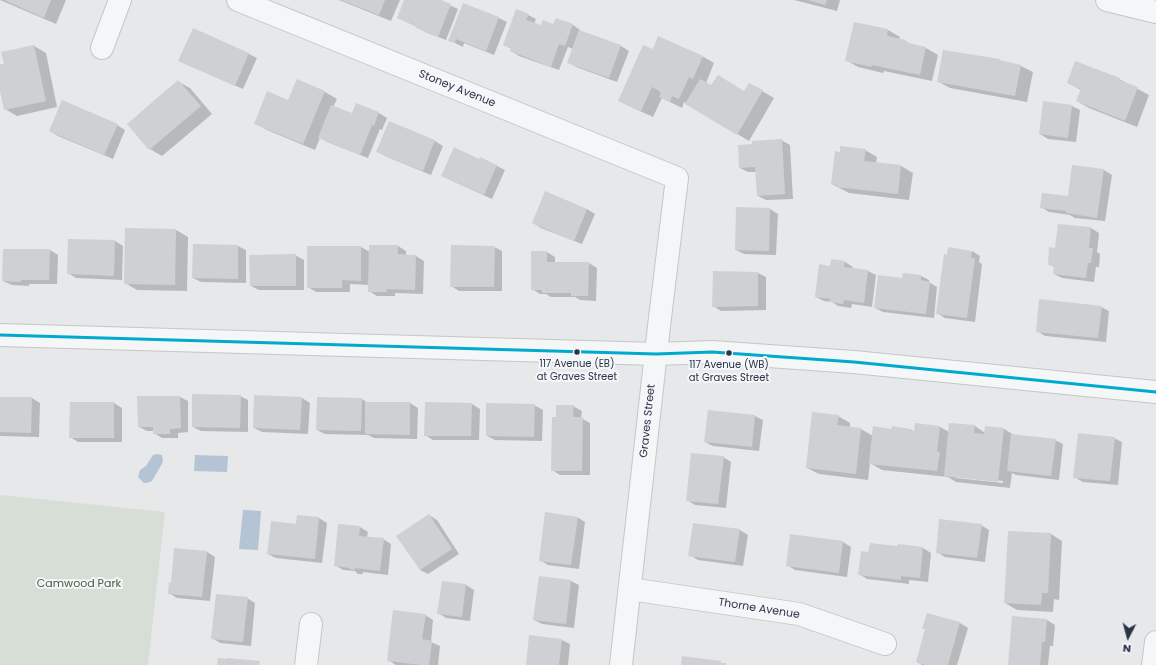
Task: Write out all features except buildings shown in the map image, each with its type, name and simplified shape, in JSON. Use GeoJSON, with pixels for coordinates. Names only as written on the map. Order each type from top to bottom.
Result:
{"type":"FeatureCollection","features":[{"type":"Feature","properties":{"kind":"street"},"geometry":{"type":"LineString","coordinates":[[102,48],[120,0]]}},
{"type":"Feature","properties":{"kind":"street","name":"Stoney Avenue"},"geometry":{"type":"LineString","coordinates":[[238,0],[677,178]]}},
{"type":"Feature","properties":{"kind":"street"},"geometry":{"type":"LineString","coordinates":[[1106,0],[1156,12]]}},
{"type":"Feature","properties":{"kind":"street","name":"Graves Street"},"geometry":{"type":"LineString","coordinates":[[621,665],[677,178]]}},
{"type":"Feature","properties":{"kind":"street"},"geometry":{"type":"LineString","coordinates":[[0,335],[656,354],[712,352],[854,362],[1156,392]]}},
{"type":"Feature","properties":{"kind":"street","name":"Thorne Avenue"},"geometry":{"type":"LineString","coordinates":[[630,589],[799,614],[885,644]]}},
{"type":"Feature","properties":{"kind":"street"},"geometry":{"type":"LineString","coordinates":[[306,665],[311,624]]}},
{"type":"Feature","properties":{"kind":"street"},"geometry":{"type":"LineString","coordinates":[[1153,665],[1156,642]]}},
{"type":"Feature","properties":{"kind":"green space","name":"Camwood Park"},"geometry":{"type":"Polygon","coordinates":[[[0,495],[165,512],[148,665],[0,665],[0,495]]]}},
{"type":"Feature","properties":{"kind":"water"},"geometry":{"type":"Polygon","coordinates":[[[153,455],[162,455],[163,462],[152,481],[144,483],[138,477],[140,470],[146,466],[153,455]]]}},
{"type":"Feature","properties":{"kind":"water"},"geometry":{"type":"Polygon","coordinates":[[[195,455],[228,456],[227,472],[194,471],[195,455]]]}},
{"type":"Feature","properties":{"kind":"water"},"geometry":{"type":"Polygon","coordinates":[[[243,510],[261,511],[258,550],[239,549],[243,510]]]}},
{"type":"Feature","properties":{"kind":"transit line"},"geometry":{"type":"LineString","coordinates":[[0,335],[656,354],[712,352],[854,362],[1156,392]]}},
{"type":"Feature","properties":{"kind":"place","name":"117 Avenue (EB) at Graves Street"},"geometry":{"type":"Point","coordinates":[577,352]}},
{"type":"Feature","properties":{"kind":"place","name":"117 Avenue (WB) at Graves Street"},"geometry":{"type":"Point","coordinates":[729,353]}}]}
